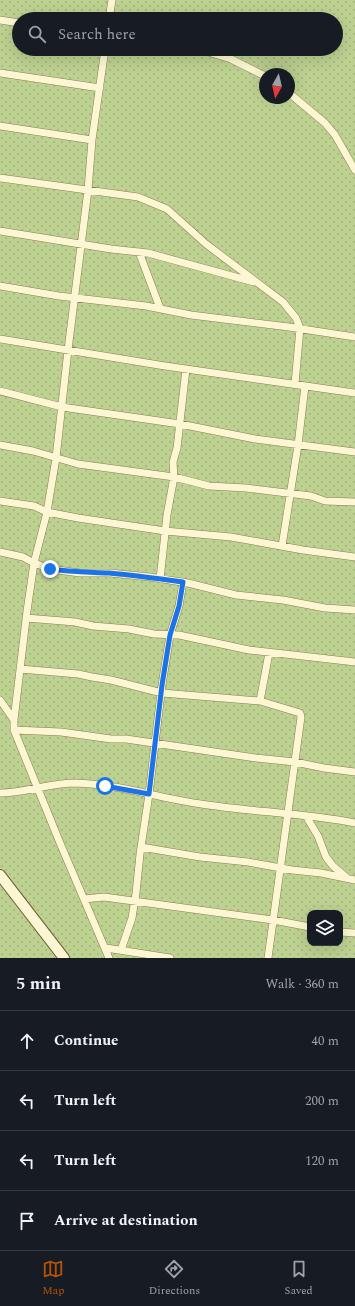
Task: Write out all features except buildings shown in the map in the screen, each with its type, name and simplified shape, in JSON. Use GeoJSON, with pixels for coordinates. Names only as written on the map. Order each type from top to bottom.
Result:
{"type":"FeatureCollection","features":[{"type":"Feature","properties":{"kind":"street"},"geometry":{"type":"LineString","coordinates":[[110,12],[112,0]]}},
{"type":"Feature","properties":{"kind":"street"},"geometry":{"type":"LineString","coordinates":[[0,20],[12,22]]}},
{"type":"Feature","properties":{"kind":"street"},"geometry":{"type":"LineString","coordinates":[[104,56],[92,140],[88,190],[74,297],[56,458],[47,512],[34,563],[20,668],[14,730],[110,958]]}},
{"type":"Feature","properties":{"kind":"street"},"geometry":{"type":"LineString","coordinates":[[221,56],[231,59],[259,73]]}},
{"type":"Feature","properties":{"kind":"street"},"geometry":{"type":"LineString","coordinates":[[0,73],[100,88]]}},
{"type":"Feature","properties":{"kind":"street"},"geometry":{"type":"LineString","coordinates":[[295,98],[325,124],[335,135],[355,170]]}},
{"type":"Feature","properties":{"kind":"street"},"geometry":{"type":"LineString","coordinates":[[0,126],[92,140]]}},
{"type":"Feature","properties":{"kind":"street"},"geometry":{"type":"LineString","coordinates":[[0,178],[138,197],[167,209],[206,244],[282,302],[296,318],[300,328],[295,384]]}},
{"type":"Feature","properties":{"kind":"street"},"geometry":{"type":"LineString","coordinates":[[0,231],[161,256],[258,283]]}},
{"type":"Feature","properties":{"kind":"street"},"geometry":{"type":"LineString","coordinates":[[139,252],[160,308]]}},
{"type":"Feature","properties":{"kind":"street"},"geometry":{"type":"LineString","coordinates":[[0,286],[59,296],[160,308],[191,315],[300,328],[355,337]]}},
{"type":"Feature","properties":{"kind":"street"},"geometry":{"type":"LineString","coordinates":[[0,339],[186,369],[355,393]]}},
{"type":"Feature","properties":{"kind":"street"},"geometry":{"type":"LineString","coordinates":[[160,579],[167,515],[174,477],[173,462],[177,448],[186,369]]}},
{"type":"Feature","properties":{"kind":"street"},"geometry":{"type":"LineString","coordinates":[[282,546],[298,445],[305,386]]}},
{"type":"Feature","properties":{"kind":"street"},"geometry":{"type":"LineString","coordinates":[[0,391],[62,407],[180,424],[254,439],[355,452]]}},
{"type":"Feature","properties":{"kind":"street"},"geometry":{"type":"LineString","coordinates":[[0,445],[33,451],[78,464],[174,477],[208,486],[246,488],[290,493],[310,496],[325,501],[355,502]]}},
{"type":"Feature","properties":{"kind":"street"},"geometry":{"type":"LineString","coordinates":[[0,501],[34,506],[47,512],[78,518],[165,531],[231,537],[303,550],[355,556]]}},
{"type":"Feature","properties":{"kind":"street"},"geometry":{"type":"LineString","coordinates":[[0,552],[23,557],[50,569],[110,573],[183,582],[236,595],[283,600],[325,608],[355,610]]}},
{"type":"Feature","properties":{"kind":"street"},"geometry":{"type":"LineString","coordinates":[[121,950],[132,918],[138,883],[141,846],[170,635],[179,606],[183,582]]}},
{"type":"Feature","properties":{"kind":"street"},"geometry":{"type":"LineString","coordinates":[[26,618],[75,622],[93,626],[179,635],[249,650],[355,662]]}},
{"type":"Feature","properties":{"kind":"street"},"geometry":{"type":"LineString","coordinates":[[260,700],[269,652]]}},
{"type":"Feature","properties":{"kind":"street"},"geometry":{"type":"LineString","coordinates":[[20,668],[78,674],[92,678],[111,680],[162,693],[260,700],[298,712],[301,715],[289,814],[268,958]]}},
{"type":"Feature","properties":{"kind":"street"},"geometry":{"type":"LineString","coordinates":[[0,700],[14,720]]}},
{"type":"Feature","properties":{"kind":"street"},"geometry":{"type":"LineString","coordinates":[[14,730],[61,732],[155,743],[256,758],[295,762],[355,772]]}},
{"type":"Feature","properties":{"kind":"street"},"geometry":{"type":"LineString","coordinates":[[0,793],[74,783],[149,794],[196,804],[355,822]]}},
{"type":"Feature","properties":{"kind":"street"},"geometry":{"type":"LineString","coordinates":[[306,816],[318,836],[326,857],[333,866],[351,879]]}},
{"type":"Feature","properties":{"kind":"street"},"geometry":{"type":"LineString","coordinates":[[141,846],[321,873],[351,879]]}},
{"type":"Feature","properties":{"kind":"street"},"geometry":{"type":"LineString","coordinates":[[0,875],[64,958]]}},
{"type":"Feature","properties":{"kind":"street"},"geometry":{"type":"LineString","coordinates":[[84,899],[104,897],[273,920],[307,926]]}},
{"type":"Feature","properties":{"kind":"street"},"geometry":{"type":"LineString","coordinates":[[343,932],[355,933]]}},
{"type":"Feature","properties":{"kind":"street"},"geometry":{"type":"LineString","coordinates":[[106,948],[170,958]]}},
{"type":"Feature","properties":{"kind":"green space"},"geometry":{"type":"Polygon","coordinates":[[[0,0],[355,0],[355,958],[0,958],[0,0]]]}},
{"type":"Feature","properties":{"kind":"route"},"geometry":{"type":"LineString","coordinates":[[50,569],[80,573],[110,573],[183,582],[179,606],[170,635],[162,685],[149,794],[105,786]]}}]}
